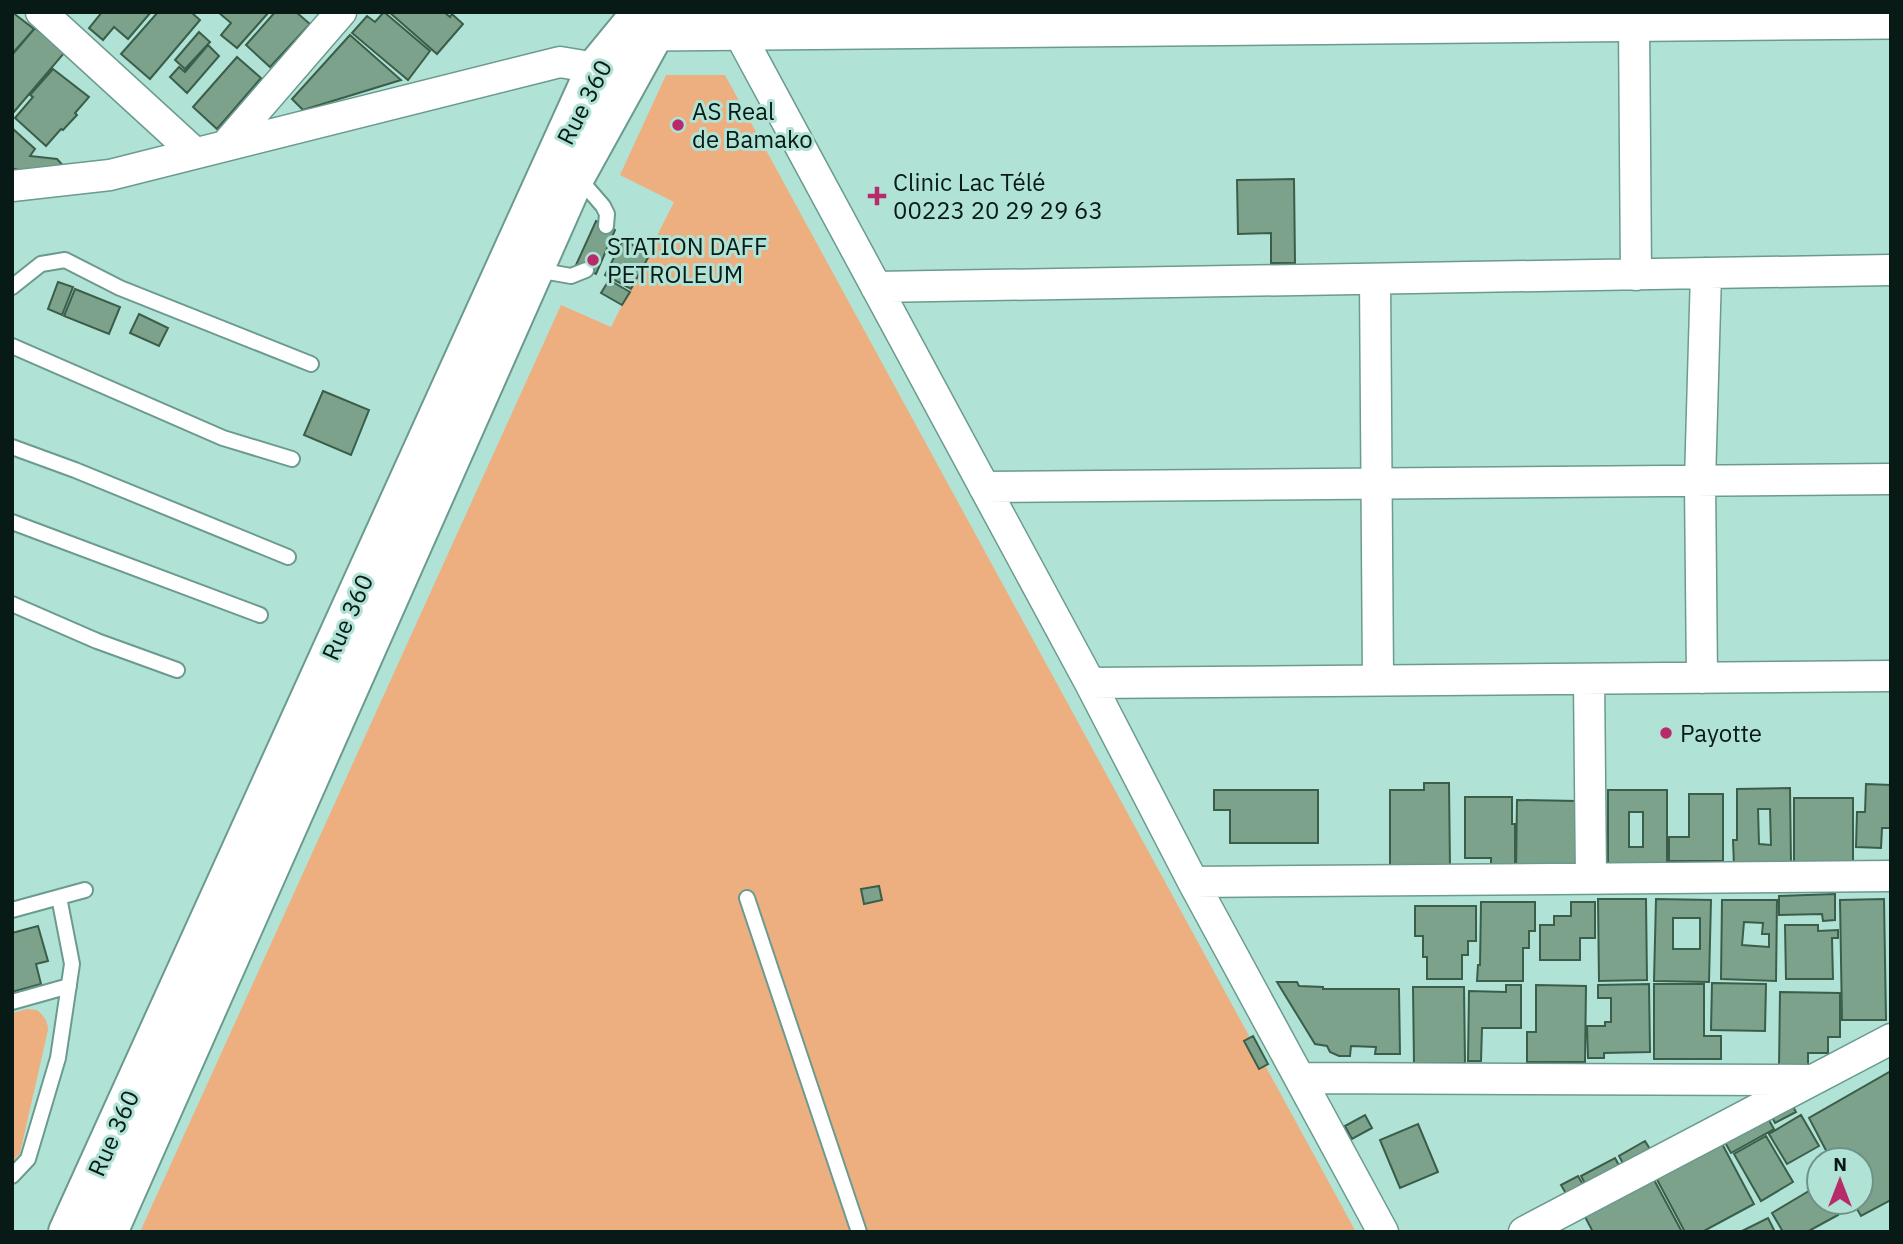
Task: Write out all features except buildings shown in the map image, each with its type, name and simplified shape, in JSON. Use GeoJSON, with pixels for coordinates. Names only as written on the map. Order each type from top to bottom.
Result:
{"type":"FeatureCollection","features":[{"type":"Feature","properties":{"kind":"main road","name":"Rue 360"},"geometry":{"type":"LineString","coordinates":[[68,1232],[596,68],[651,19]]}},
{"type":"Feature","properties":{"kind":"main road","name":"Rue 360"},"geometry":{"type":"LineString","coordinates":[[108,1232],[576,175],[651,19]]}},
{"type":"Feature","properties":{"kind":"street"},"geometry":{"type":"LineString","coordinates":[[41,12],[195,153]]}},
{"type":"Feature","properties":{"kind":"street"},"geometry":{"type":"LineString","coordinates":[[225,146],[341,12]]}},
{"type":"Feature","properties":{"kind":"street"},"geometry":{"type":"LineString","coordinates":[[1634,17],[1636,275]]}},
{"type":"Feature","properties":{"kind":"street"},"geometry":{"type":"LineString","coordinates":[[651,19],[738,31],[1005,20],[1634,17],[1891,20]]}},
{"type":"Feature","properties":{"kind":"street"},"geometry":{"type":"LineString","coordinates":[[738,31],[1383,1232]]}},
{"type":"Feature","properties":{"kind":"street"},"geometry":{"type":"LineString","coordinates":[[12,186],[110,174],[560,62],[596,68]]}},
{"type":"Feature","properties":{"kind":"street"},"geometry":{"type":"LineString","coordinates":[[876,287],[1891,270]]}},
{"type":"Feature","properties":{"kind":"street"},"geometry":{"type":"LineString","coordinates":[[1702,678],[1700,481],[1706,273]]}},
{"type":"Feature","properties":{"kind":"street"},"geometry":{"type":"LineString","coordinates":[[1375,279],[1378,680]]}},
{"type":"Feature","properties":{"kind":"street"},"geometry":{"type":"LineString","coordinates":[[984,487],[1891,479]]}},
{"type":"Feature","properties":{"kind":"street"},"geometry":{"type":"LineString","coordinates":[[1090,683],[1891,676]]}},
{"type":"Feature","properties":{"kind":"street"},"geometry":{"type":"LineString","coordinates":[[1589,679],[1591,878]]}},
{"type":"Feature","properties":{"kind":"street"},"geometry":{"type":"LineString","coordinates":[[1193,882],[1891,876]]}},
{"type":"Feature","properties":{"kind":"street"},"geometry":{"type":"LineString","coordinates":[[1524,1232],[1891,1039]]}},
{"type":"Feature","properties":{"kind":"street"},"geometry":{"type":"LineString","coordinates":[[1300,1078],[1810,1080]]}},
{"type":"Feature","properties":{"kind":"lane"},"geometry":{"type":"LineString","coordinates":[[576,175],[603,206],[607,214],[606,226]]}},
{"type":"Feature","properties":{"kind":"lane"},"geometry":{"type":"LineString","coordinates":[[12,286],[41,264],[65,260],[120,288],[311,364]]}},
{"type":"Feature","properties":{"kind":"lane"},"geometry":{"type":"LineString","coordinates":[[535,269],[571,276],[586,270]]}},
{"type":"Feature","properties":{"kind":"lane"},"geometry":{"type":"LineString","coordinates":[[12,346],[223,438],[292,459]]}},
{"type":"Feature","properties":{"kind":"lane"},"geometry":{"type":"LineString","coordinates":[[12,447],[289,557]]}},
{"type":"Feature","properties":{"kind":"lane"},"geometry":{"type":"LineString","coordinates":[[12,522],[261,615]]}},
{"type":"Feature","properties":{"kind":"lane"},"geometry":{"type":"LineString","coordinates":[[12,604],[97,641],[177,670]]}},
{"type":"Feature","properties":{"kind":"lane"},"geometry":{"type":"LineString","coordinates":[[12,910],[85,890]]}},
{"type":"Feature","properties":{"kind":"lane"},"geometry":{"type":"LineString","coordinates":[[12,1176],[28,1159],[58,1059],[72,964],[59,897]]}},
{"type":"Feature","properties":{"kind":"lane"},"geometry":{"type":"LineString","coordinates":[[747,898],[859,1232]]}},
{"type":"Feature","properties":{"kind":"lane"},"geometry":{"type":"LineString","coordinates":[[12,1002],[69,986]]}},
{"type":"Feature","properties":{"kind":"shaded area"},"geometry":{"type":"Polygon","coordinates":[[[666,75],[725,75],[1356,1232],[140,1232],[561,305],[611,327],[674,202],[620,175],[666,75]]]}},
{"type":"Feature","properties":{"kind":"shaded area"},"geometry":{"type":"Polygon","coordinates":[[[27,1009],[37,1010],[42,1014],[48,1030],[20,1153],[12,1162],[12,1013],[27,1009]]]}},
{"type":"Feature","properties":{"kind":"place","name":"AS Real de Bamako"},"geometry":{"type":"Point","coordinates":[678,125]}},
{"type":"Feature","properties":{"kind":"place","name":"Clinic Lac Télé 00223 20 29 29 63"},"geometry":{"type":"Point","coordinates":[877,196]}},
{"type":"Feature","properties":{"kind":"place","name":"STATION DAFF PETROLEUM"},"geometry":{"type":"Point","coordinates":[593,260]}},
{"type":"Feature","properties":{"kind":"place","name":"Payotte"},"geometry":{"type":"Point","coordinates":[1666,733]}}]}
